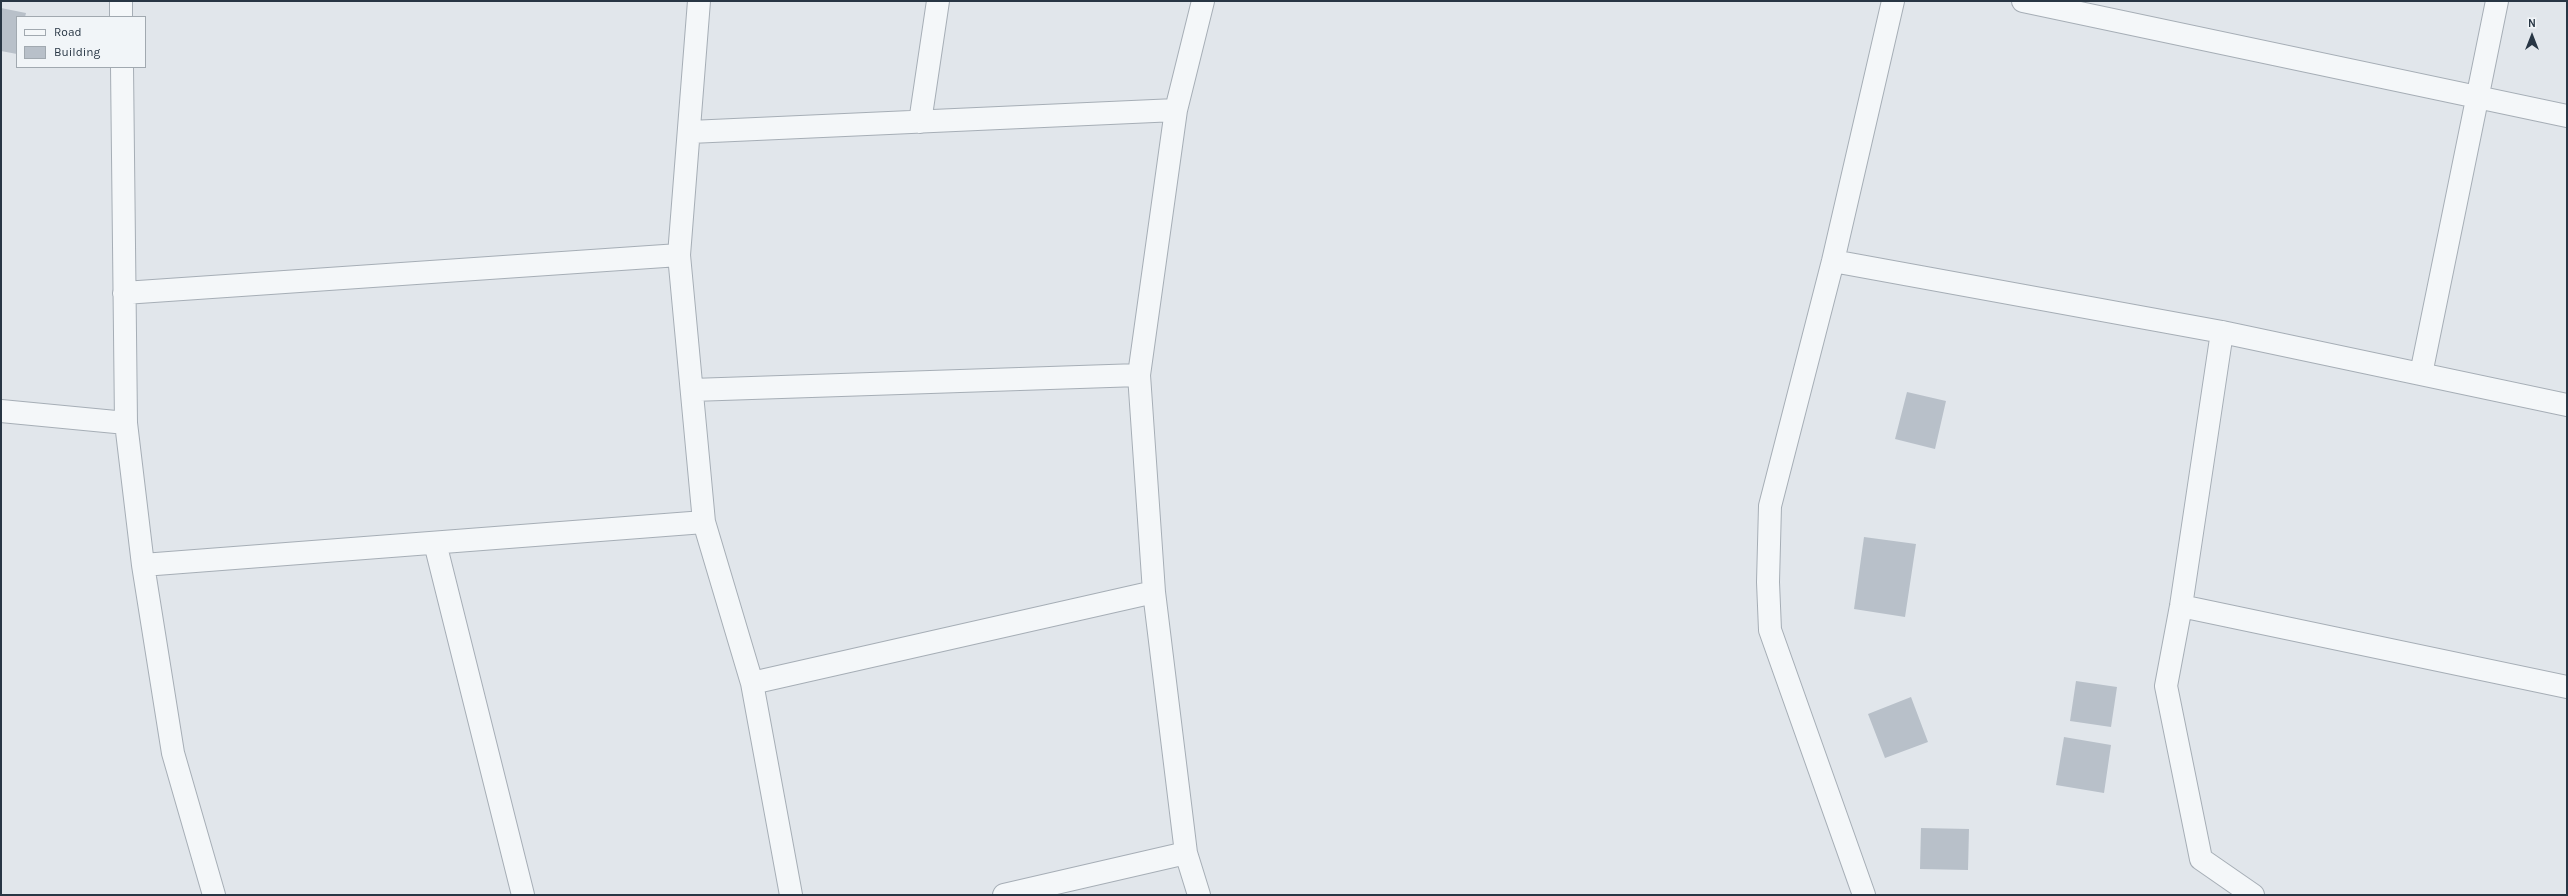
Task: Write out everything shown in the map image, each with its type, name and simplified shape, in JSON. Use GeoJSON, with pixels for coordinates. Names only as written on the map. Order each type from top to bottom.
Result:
{"type":"FeatureCollection","features":[{"type":"Feature","properties":{"kind":"street"},"geometry":{"type":"LineString","coordinates":[[121,1],[121,16]]}},
{"type":"Feature","properties":{"kind":"street"},"geometry":{"type":"LineString","coordinates":[[700,1],[679,255],[704,522],[752,683],[791,895]]}},
{"type":"Feature","properties":{"kind":"street"},"geometry":{"type":"LineString","coordinates":[[920,122],[938,1]]}},
{"type":"Feature","properties":{"kind":"street"},"geometry":{"type":"LineString","coordinates":[[1199,895],[1186,853],[1154,592],[1140,375],[1176,110],[1203,1]]}},
{"type":"Feature","properties":{"kind":"street"},"geometry":{"type":"LineString","coordinates":[[1864,895],[1770,630],[1768,582],[1770,506],[1833,261],[1893,1]]}},
{"type":"Feature","properties":{"kind":"street"},"geometry":{"type":"LineString","coordinates":[[2023,1],[2567,116]]}},
{"type":"Feature","properties":{"kind":"street"},"geometry":{"type":"LineString","coordinates":[[2421,374],[2497,1]]}},
{"type":"Feature","properties":{"kind":"street"},"geometry":{"type":"LineString","coordinates":[[122,68],[126,423],[143,565],[173,753],[214,895]]}},
{"type":"Feature","properties":{"kind":"street"},"geometry":{"type":"LineString","coordinates":[[690,132],[1176,110]]}},
{"type":"Feature","properties":{"kind":"street"},"geometry":{"type":"LineString","coordinates":[[124,293],[679,255]]}},
{"type":"Feature","properties":{"kind":"street"},"geometry":{"type":"LineString","coordinates":[[1833,261],[2222,332],[2567,405]]}},
{"type":"Feature","properties":{"kind":"street"},"geometry":{"type":"LineString","coordinates":[[2222,332],[2181,606],[2166,686],[2201,860],[2253,895]]}},
{"type":"Feature","properties":{"kind":"street"},"geometry":{"type":"LineString","coordinates":[[692,390],[1140,375]]}},
{"type":"Feature","properties":{"kind":"street"},"geometry":{"type":"LineString","coordinates":[[1,411],[126,423]]}},
{"type":"Feature","properties":{"kind":"street"},"geometry":{"type":"LineString","coordinates":[[143,565],[704,522]]}},
{"type":"Feature","properties":{"kind":"street"},"geometry":{"type":"LineString","coordinates":[[435,542],[523,895]]}},
{"type":"Feature","properties":{"kind":"street"},"geometry":{"type":"LineString","coordinates":[[752,683],[1154,592]]}},
{"type":"Feature","properties":{"kind":"street"},"geometry":{"type":"LineString","coordinates":[[2181,606],[2567,687]]}},
{"type":"Feature","properties":{"kind":"street"},"geometry":{"type":"LineString","coordinates":[[1004,895],[1186,853]]}},
{"type":"Feature","properties":{"kind":"building"},"geometry":{"type":"Polygon","coordinates":[[[1,8],[26,13],[25,16],[16,16],[16,54],[1,51],[1,8]]]}},
{"type":"Feature","properties":{"kind":"building"},"geometry":{"type":"Polygon","coordinates":[[[1907,392],[1946,401],[1935,449],[1895,439],[1907,392]]]}},
{"type":"Feature","properties":{"kind":"building"},"geometry":{"type":"Polygon","coordinates":[[[1864,537],[1916,544],[1905,617],[1854,609],[1864,537]]]}},
{"type":"Feature","properties":{"kind":"building"},"geometry":{"type":"Polygon","coordinates":[[[2076,681],[2117,687],[2111,727],[2070,721],[2076,681]]]}},
{"type":"Feature","properties":{"kind":"building"},"geometry":{"type":"Polygon","coordinates":[[[1911,697],[1928,742],[1885,758],[1868,714],[1911,697]]]}},
{"type":"Feature","properties":{"kind":"building"},"geometry":{"type":"Polygon","coordinates":[[[2064,737],[2111,745],[2104,793],[2056,785],[2064,737]]]}},
{"type":"Feature","properties":{"kind":"building"},"geometry":{"type":"Polygon","coordinates":[[[1921,828],[1969,829],[1968,870],[1920,869],[1921,828]]]}}]}
